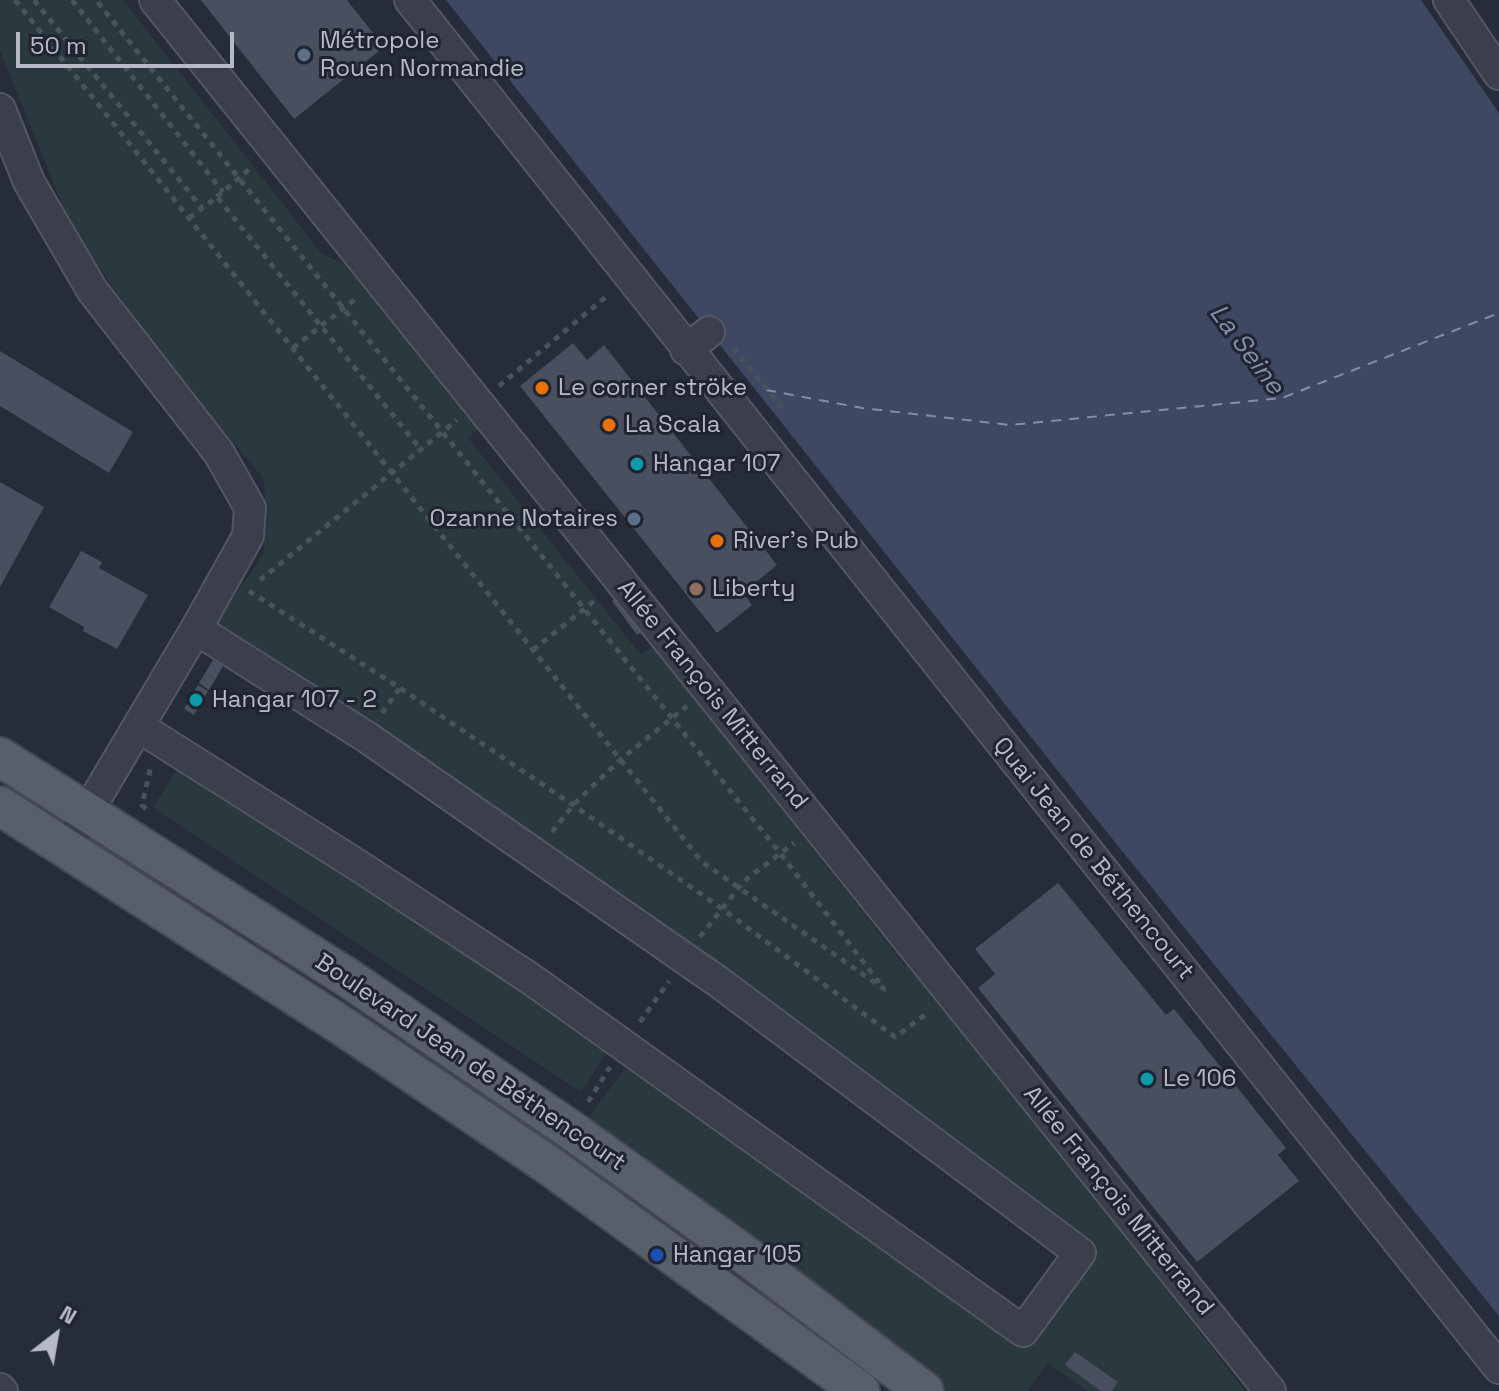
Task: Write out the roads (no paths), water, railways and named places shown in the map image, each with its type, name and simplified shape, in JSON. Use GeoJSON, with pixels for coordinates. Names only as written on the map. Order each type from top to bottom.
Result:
{"type":"FeatureCollection","features":[{"type":"Feature","properties":{"kind":"main road","name":"Boulevard Jean de Béthencourt"},"geometry":{"type":"LineString","coordinates":[[0,757],[348,978],[571,1130],[752,1260],[924,1391]]}},
{"type":"Feature","properties":{"kind":"main road","name":"Boulevard Jean de Béthencourt"},"geometry":{"type":"LineString","coordinates":[[0,806],[344,1027],[547,1164],[860,1391]]}},
{"type":"Feature","properties":{"kind":"street","name":"Allée François Mitterrand"},"geometry":{"type":"LineString","coordinates":[[155,0],[1270,1391]]}},
{"type":"Feature","properties":{"kind":"street","name":"Quai Jean de Béthencourt"},"geometry":{"type":"LineString","coordinates":[[410,0],[629,278],[698,341],[1499,1368]]}},
{"type":"Feature","properties":{"kind":"street"},"geometry":{"type":"LineString","coordinates":[[1449,0],[1499,74]]}},
{"type":"Feature","properties":{"kind":"street"},"geometry":{"type":"LineString","coordinates":[[0,109],[29,182],[60,239],[92,290],[219,453],[250,508],[248,536],[66,848]]}},
{"type":"Feature","properties":{"kind":"street"},"geometry":{"type":"LineString","coordinates":[[139,727],[531,979],[1023,1331],[1080,1253],[720,983],[368,738],[196,629]]}},
{"type":"Feature","properties":{"kind":"water","name":"La Seine"},"geometry":{"type":"Polygon","coordinates":[[[446,0],[1421,0],[1499,113],[1499,1316],[1093,815],[446,0]]]}},
{"type":"Feature","properties":{"kind":"place","name":"Métropole Rouen Normandie"},"geometry":{"type":"Point","coordinates":[304,55]}},
{"type":"Feature","properties":{"kind":"place","name":"Le corner ströke"},"geometry":{"type":"Point","coordinates":[542,388]}},
{"type":"Feature","properties":{"kind":"place","name":"La Scala"},"geometry":{"type":"Point","coordinates":[609,425]}},
{"type":"Feature","properties":{"kind":"place","name":"Hangar 107"},"geometry":{"type":"Point","coordinates":[637,464]}},
{"type":"Feature","properties":{"kind":"place","name":"Ozanne Notaires"},"geometry":{"type":"Point","coordinates":[634,519]}},
{"type":"Feature","properties":{"kind":"place","name":"River's Pub"},"geometry":{"type":"Point","coordinates":[717,541]}},
{"type":"Feature","properties":{"kind":"place","name":"Liberty"},"geometry":{"type":"Point","coordinates":[696,589]}},
{"type":"Feature","properties":{"kind":"place","name":"Hangar 107 - 2"},"geometry":{"type":"Point","coordinates":[196,700]}},
{"type":"Feature","properties":{"kind":"place","name":"Le 106"},"geometry":{"type":"Point","coordinates":[1147,1079]}},
{"type":"Feature","properties":{"kind":"place","name":"Hangar 105"},"geometry":{"type":"Point","coordinates":[657,1255]}}]}
